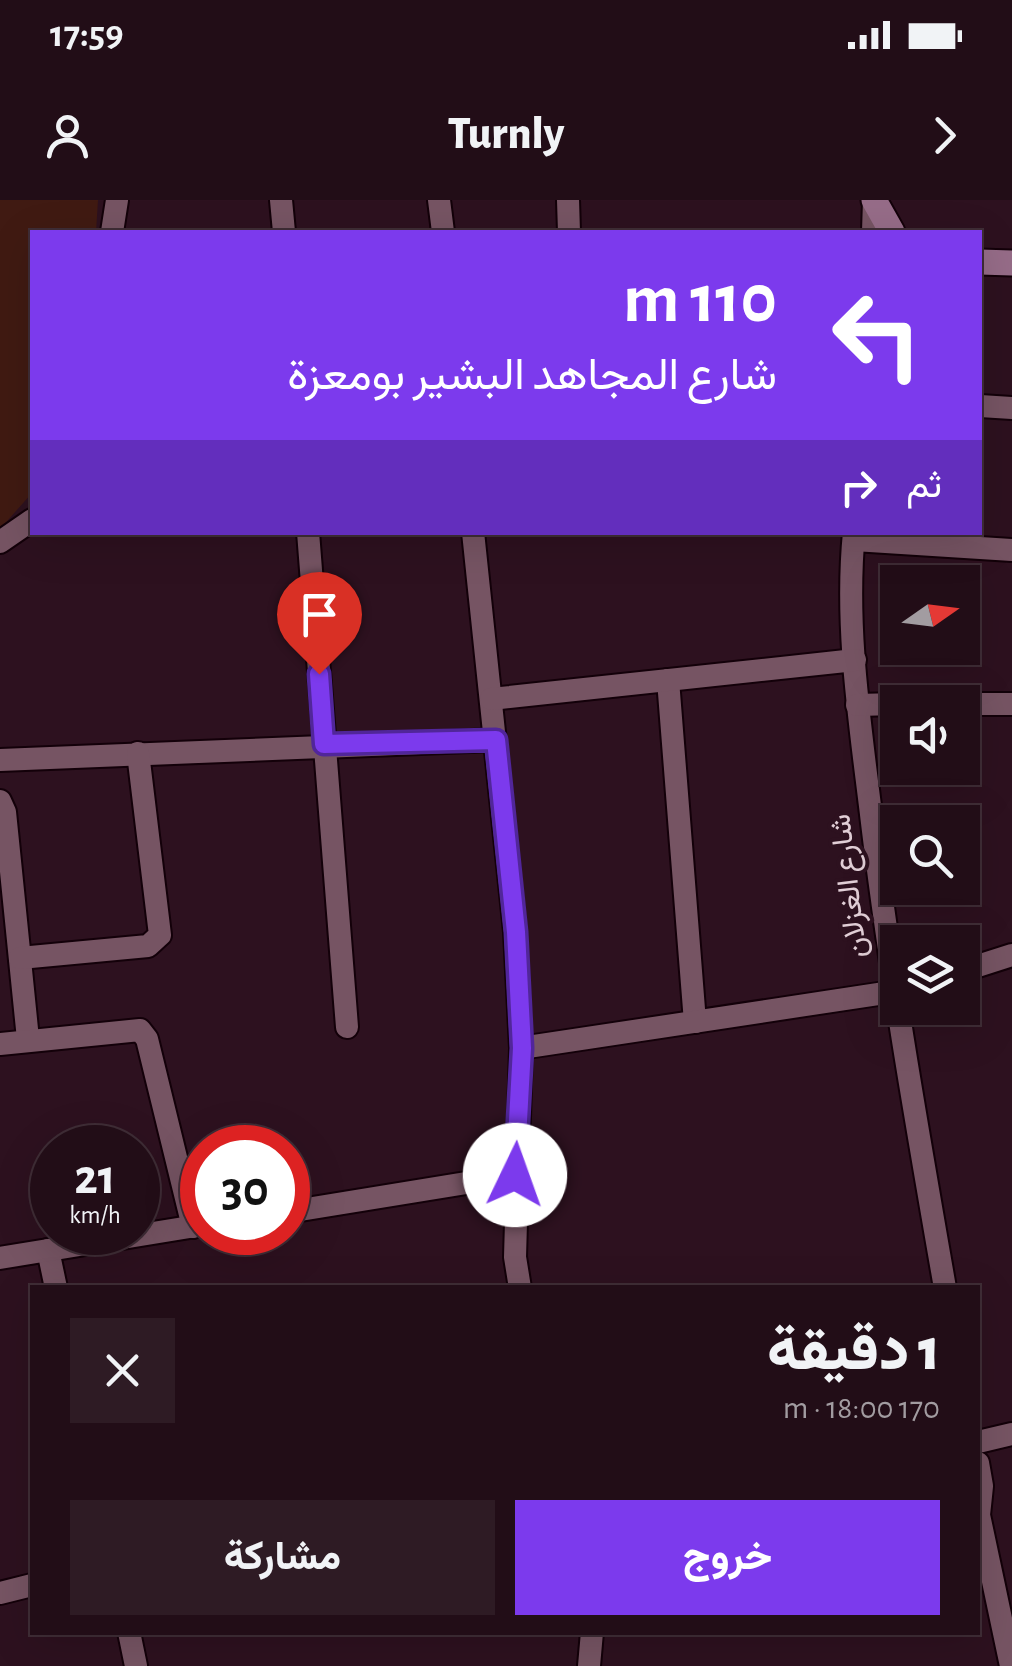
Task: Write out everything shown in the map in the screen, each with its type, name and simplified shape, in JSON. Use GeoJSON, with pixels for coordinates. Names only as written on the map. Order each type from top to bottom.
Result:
{"type":"FeatureCollection","features":[{"type":"Feature","properties":{"kind":"main road"},"geometry":{"type":"LineString","coordinates":[[874,200],[891,230]]}},
{"type":"Feature","properties":{"kind":"main road"},"geometry":{"type":"LineString","coordinates":[[982,262],[1012,263]]}},
{"type":"Feature","properties":{"kind":"street"},"geometry":{"type":"LineString","coordinates":[[112,230],[117,200]]}},
{"type":"Feature","properties":{"kind":"street"},"geometry":{"type":"LineString","coordinates":[[281,200],[284,230]]}},
{"type":"Feature","properties":{"kind":"street"},"geometry":{"type":"LineString","coordinates":[[439,200],[442,230]]}},
{"type":"Feature","properties":{"kind":"street"},"geometry":{"type":"LineString","coordinates":[[568,200],[569,230]]}},
{"type":"Feature","properties":{"kind":"street"},"geometry":{"type":"LineString","coordinates":[[873,230],[874,200]]}},
{"type":"Feature","properties":{"kind":"street"},"geometry":{"type":"LineString","coordinates":[[982,406],[1012,408]]}},
{"type":"Feature","properties":{"kind":"street"},"geometry":{"type":"LineString","coordinates":[[0,542],[29,526]]}},
{"type":"Feature","properties":{"kind":"street"},"geometry":{"type":"LineString","coordinates":[[308,535],[347,1028]]}},
{"type":"Feature","properties":{"kind":"street"},"geometry":{"type":"LineString","coordinates":[[474,535],[516,932],[522,1048],[514,1257],[519,1285]]}},
{"type":"Feature","properties":{"kind":"street"},"geometry":{"type":"LineString","coordinates":[[854,536],[1012,550]]}},
{"type":"Feature","properties":{"kind":"street","name":"شارع الغزلان"},"geometry":{"type":"LineString","coordinates":[[854,536],[857,704],[886,925]]}},
{"type":"Feature","properties":{"kind":"street"},"geometry":{"type":"LineString","coordinates":[[491,699],[855,660]]}},
{"type":"Feature","properties":{"kind":"street"},"geometry":{"type":"LineString","coordinates":[[668,680],[695,1022]]}},
{"type":"Feature","properties":{"kind":"street"},"geometry":{"type":"LineString","coordinates":[[857,704],[880,704]]}},
{"type":"Feature","properties":{"kind":"street"},"geometry":{"type":"LineString","coordinates":[[980,704],[1012,704]]}},
{"type":"Feature","properties":{"kind":"street"},"geometry":{"type":"LineString","coordinates":[[0,760],[496,740]]}},
{"type":"Feature","properties":{"kind":"street"},"geometry":{"type":"LineString","coordinates":[[20,958],[148,946],[160,934],[138,753]]}},
{"type":"Feature","properties":{"kind":"street"},"geometry":{"type":"LineString","coordinates":[[0,801],[5,812],[28,1039]]}},
{"type":"Feature","properties":{"kind":"street"},"geometry":{"type":"LineString","coordinates":[[980,965],[1012,955]]}},
{"type":"Feature","properties":{"kind":"street"},"geometry":{"type":"LineString","coordinates":[[522,1048],[880,994]]}},
{"type":"Feature","properties":{"kind":"street","name":"شارع الغزلان"},"geometry":{"type":"LineString","coordinates":[[901,1025],[945,1285]]}},
{"type":"Feature","properties":{"kind":"street"},"geometry":{"type":"LineString","coordinates":[[0,1044],[140,1030],[147,1039],[180,1160]]}},
{"type":"Feature","properties":{"kind":"street"},"geometry":{"type":"LineString","coordinates":[[310,1208],[515,1175]]}},
{"type":"Feature","properties":{"kind":"street"},"geometry":{"type":"LineString","coordinates":[[0,1258],[30,1253]]}},
{"type":"Feature","properties":{"kind":"street"},"geometry":{"type":"LineString","coordinates":[[49,1255],[55,1285]]}},
{"type":"Feature","properties":{"kind":"street"},"geometry":{"type":"LineString","coordinates":[[980,1442],[1012,1434]]}},
{"type":"Feature","properties":{"kind":"street"},"geometry":{"type":"LineString","coordinates":[[980,1474],[980,1501]]}},
{"type":"Feature","properties":{"kind":"street"},"geometry":{"type":"LineString","coordinates":[[980,1525],[1012,1666]]}},
{"type":"Feature","properties":{"kind":"street"},"geometry":{"type":"LineString","coordinates":[[0,1593],[30,1586]]}},
{"type":"Feature","properties":{"kind":"street"},"geometry":{"type":"LineString","coordinates":[[129,1635],[136,1666]]}},
{"type":"Feature","properties":{"kind":"street"},"geometry":{"type":"LineString","coordinates":[[589,1666],[593,1635]]}},
{"type":"Feature","properties":{"kind":"shaded area"},"geometry":{"type":"Polygon","coordinates":[[[0,200],[98,200],[96,230],[30,230],[30,495],[0,529],[0,200]]]}},
{"type":"Feature","properties":{"kind":"route"},"geometry":{"type":"LineString","coordinates":[[319,674],[324,744],[496,740],[516,932],[522,1048],[515,1175]]}}]}
